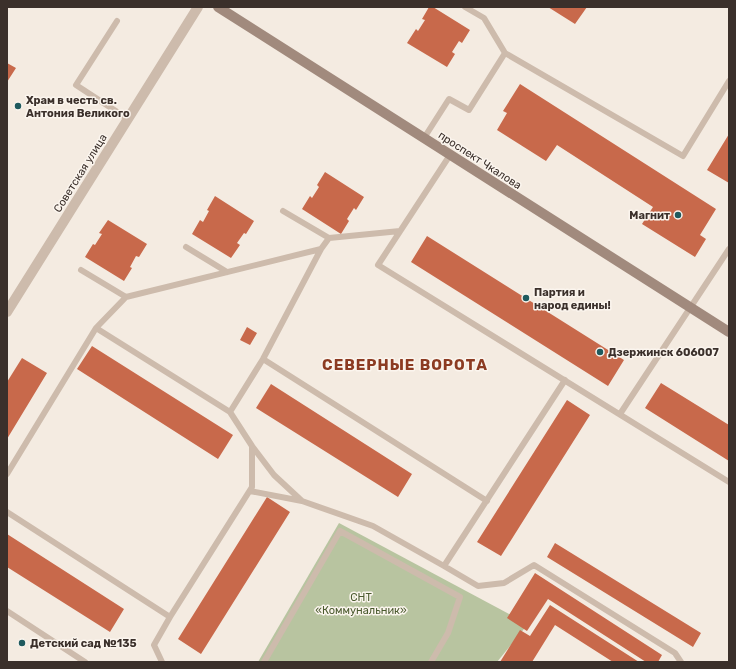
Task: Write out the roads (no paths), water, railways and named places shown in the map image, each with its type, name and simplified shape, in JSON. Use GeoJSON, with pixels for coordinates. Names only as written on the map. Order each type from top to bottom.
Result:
{"type":"FeatureCollection","features":[{"type":"Feature","properties":{"kind":"main road","name":"проспект Чкалова"},"geometry":{"type":"LineString","coordinates":[[218,7],[729,332]]}},
{"type":"Feature","properties":{"kind":"street","name":"Советская улица"},"geometry":{"type":"LineString","coordinates":[[7,312],[198,7]]}},
{"type":"Feature","properties":{"kind":"lane"},"geometry":{"type":"LineString","coordinates":[[465,7],[484,18],[505,53],[683,156],[729,82]]}},
{"type":"Feature","properties":{"kind":"lane"},"geometry":{"type":"LineString","coordinates":[[117,21],[76,85],[128,118]]}},
{"type":"Feature","properties":{"kind":"lane"},"geometry":{"type":"LineString","coordinates":[[424,138],[449,99],[469,110],[505,53]]}},
{"type":"Feature","properties":{"kind":"lane"},"geometry":{"type":"LineString","coordinates":[[450,155],[378,265],[729,482]]}},
{"type":"Feature","properties":{"kind":"lane"},"geometry":{"type":"LineString","coordinates":[[283,211],[329,238],[400,231]]}},
{"type":"Feature","properties":{"kind":"lane"},"geometry":{"type":"LineString","coordinates":[[230,412],[263,359],[321,249],[329,238]]}},
{"type":"Feature","properties":{"kind":"lane"},"geometry":{"type":"LineString","coordinates":[[186,247],[227,272]]}},
{"type":"Feature","properties":{"kind":"lane"},"geometry":{"type":"LineString","coordinates":[[7,474],[96,328],[126,297],[321,249]]}},
{"type":"Feature","properties":{"kind":"lane"},"geometry":{"type":"LineString","coordinates":[[620,414],[729,249]]}},
{"type":"Feature","properties":{"kind":"lane"},"geometry":{"type":"LineString","coordinates":[[81,270],[126,297]]}},
{"type":"Feature","properties":{"kind":"lane"},"geometry":{"type":"LineString","coordinates":[[96,328],[230,412],[252,446],[274,475],[302,501]]}},
{"type":"Feature","properties":{"kind":"lane"},"geometry":{"type":"LineString","coordinates":[[263,359],[487,501]]}},
{"type":"Feature","properties":{"kind":"lane"},"geometry":{"type":"LineString","coordinates":[[444,566],[565,380]]}},
{"type":"Feature","properties":{"kind":"lane"},"geometry":{"type":"LineString","coordinates":[[162,662],[154,645],[170,616],[252,487],[252,446]]}},
{"type":"Feature","properties":{"kind":"lane"},"geometry":{"type":"LineString","coordinates":[[250,491],[302,501],[373,526],[478,586],[504,583],[534,565],[675,653],[681,662]]}},
{"type":"Feature","properties":{"kind":"lane"},"geometry":{"type":"LineString","coordinates":[[7,512],[170,616]]}},
{"type":"Feature","properties":{"kind":"lane"},"geometry":{"type":"LineString","coordinates":[[264,662],[340,531],[460,597],[448,633],[431,662]]}},
{"type":"Feature","properties":{"kind":"lane"},"geometry":{"type":"LineString","coordinates":[[7,611],[85,662]]}},
{"type":"Feature","properties":{"kind":"place","name":"Храм в честь св. Антония Великого"},"geometry":{"type":"Point","coordinates":[18,106]}},
{"type":"Feature","properties":{"kind":"place","name":"Магнит"},"geometry":{"type":"Point","coordinates":[678,215]}},
{"type":"Feature","properties":{"kind":"place","name":"Партия и народ едины!"},"geometry":{"type":"Point","coordinates":[526,298]}},
{"type":"Feature","properties":{"kind":"place","name":"Дзержинск 606007"},"geometry":{"type":"Point","coordinates":[600,352]}},
{"type":"Feature","properties":{"kind":"place","name":"Детский сад №135"},"geometry":{"type":"Point","coordinates":[22,643]}},
{"type":"Feature","properties":{"kind":"district","name":"СЕВЕРНЫЕ ВОРОТА"},"geometry":{"type":"Point","coordinates":[405,365]}},
{"type":"Feature","properties":{"kind":"park label","name":"СНТ «Коммунальник»"},"geometry":{"type":"Point","coordinates":[361,603]}}]}
